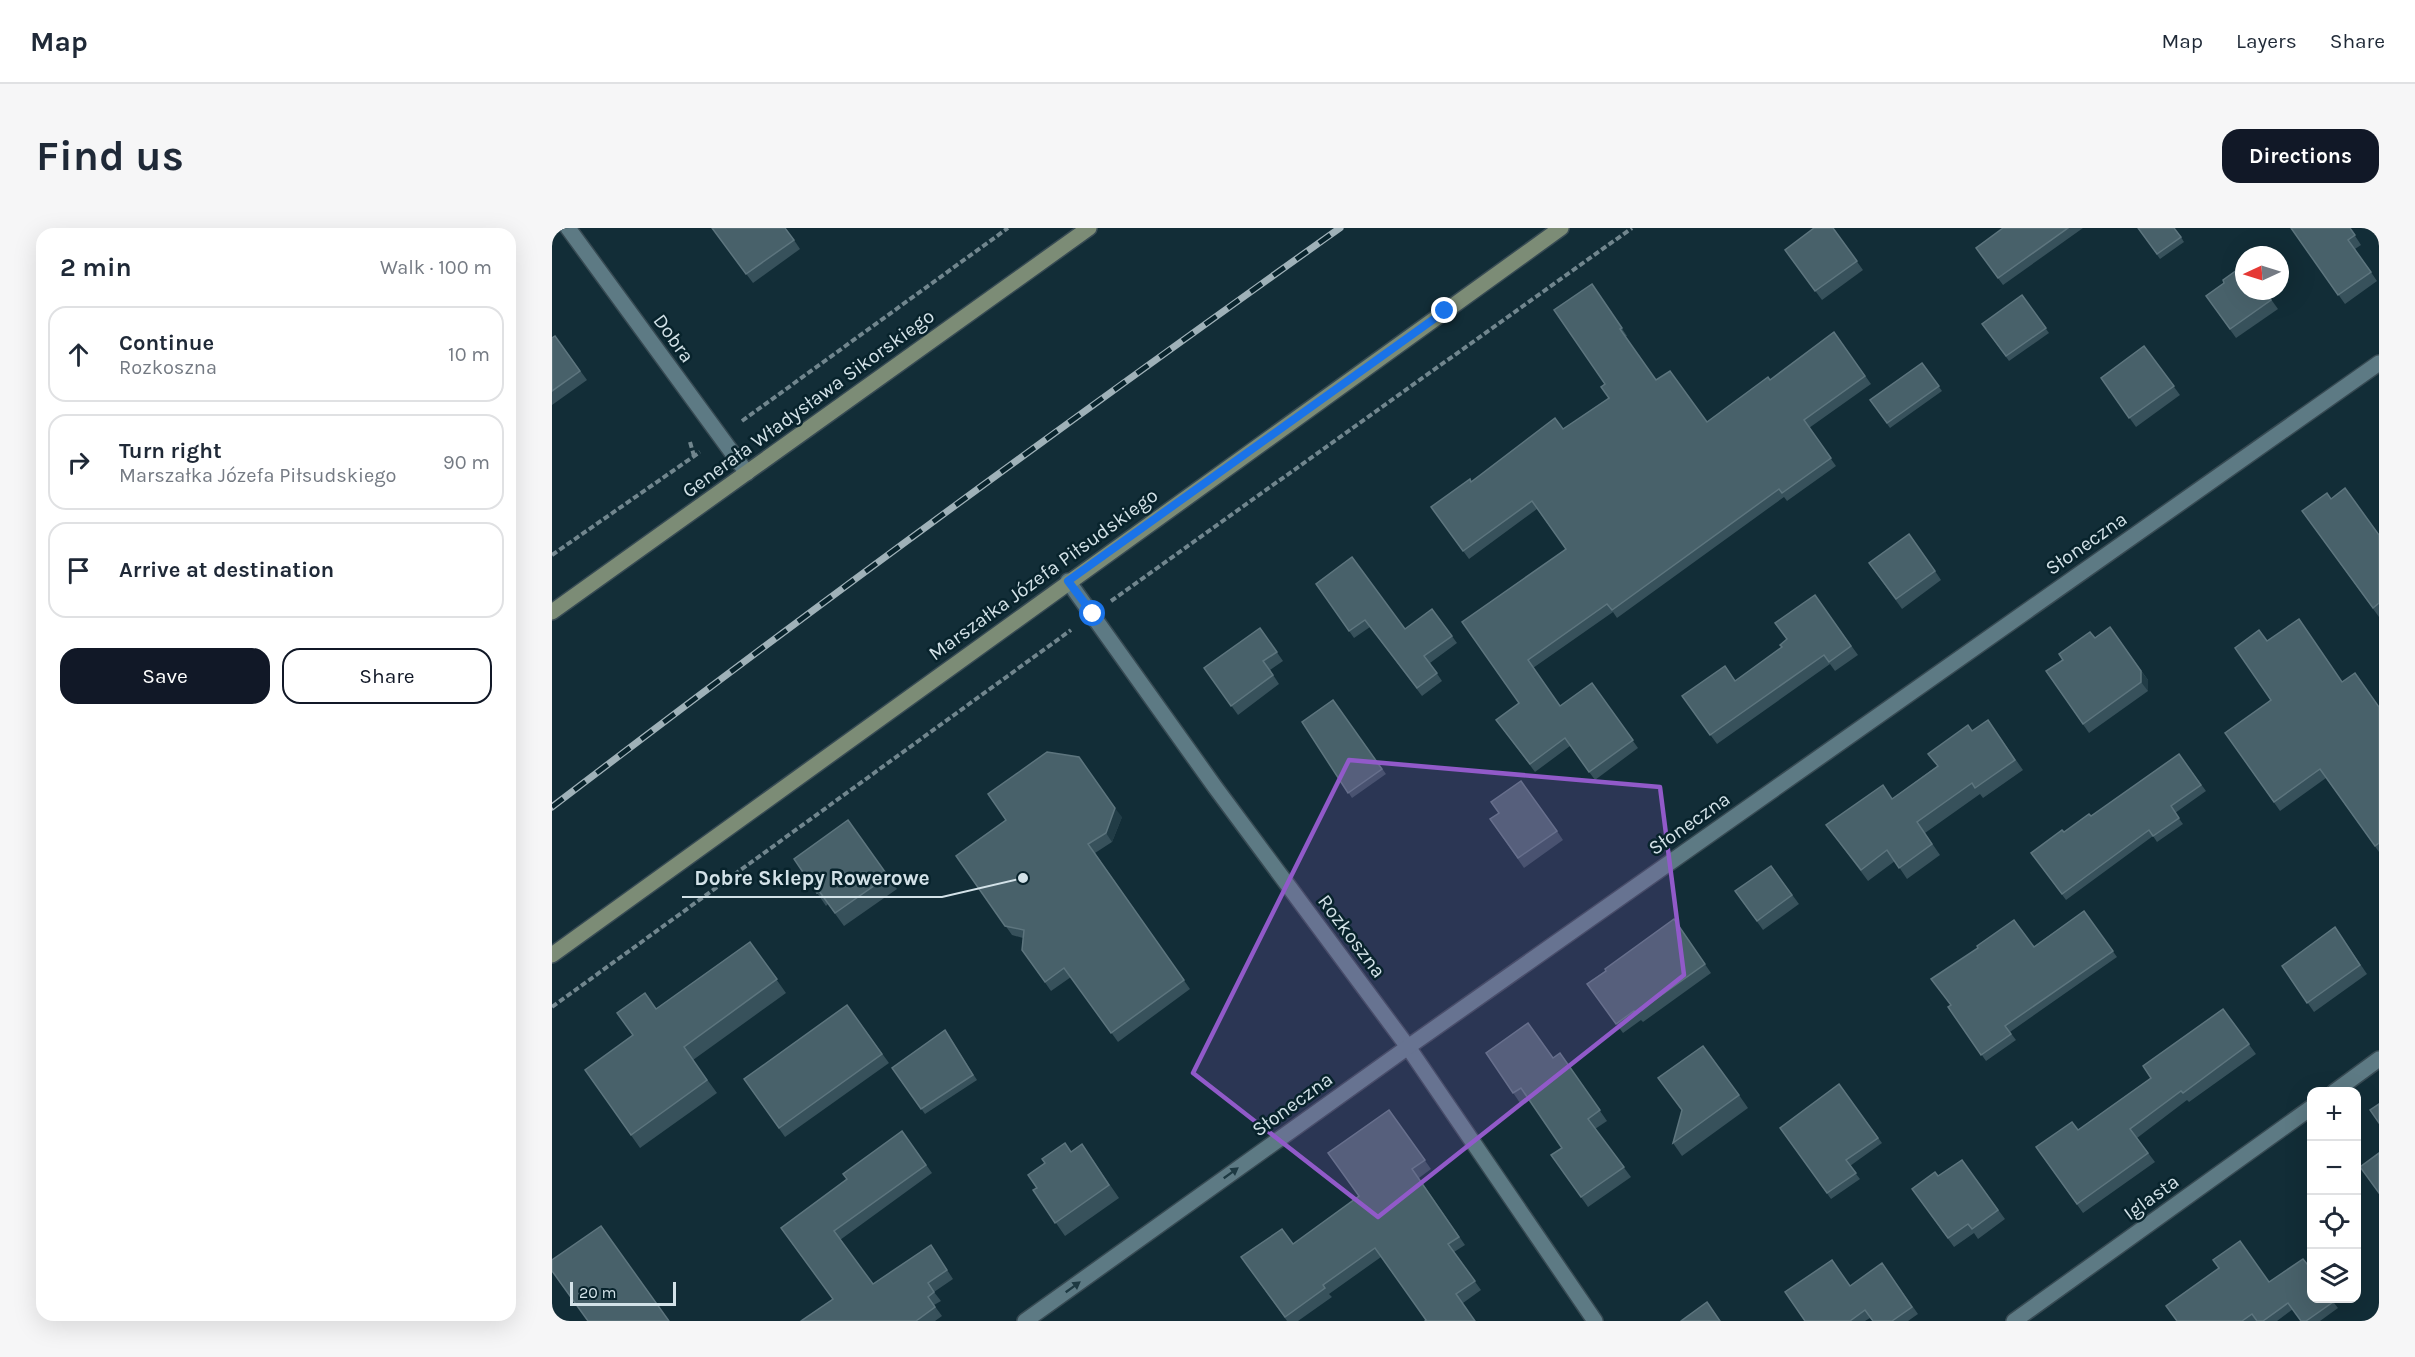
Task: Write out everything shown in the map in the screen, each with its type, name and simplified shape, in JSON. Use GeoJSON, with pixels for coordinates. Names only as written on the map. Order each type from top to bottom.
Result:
{"type":"FeatureCollection","features":[{"type":"Feature","properties":{"kind":"main road","name":"Generała Władysława Sikorskiego"},"geometry":{"type":"LineString","coordinates":[[552,612],[1089,228]]}},
{"type":"Feature","properties":{"kind":"main road","name":"Marszałka Józefa Piłsudskiego"},"geometry":{"type":"LineString","coordinates":[[552,955],[1561,228]]}},
{"type":"Feature","properties":{"kind":"street","name":"Dobra"},"geometry":{"type":"LineString","coordinates":[[568,228],[747,473]]}},
{"type":"Feature","properties":{"kind":"street","name":"Słoneczna"},"geometry":{"type":"LineString","coordinates":[[1025,1321],[1408,1047],[2379,363]]}},
{"type":"Feature","properties":{"kind":"street","name":"Rozkoszna"},"geometry":{"type":"LineString","coordinates":[[1068,581],[1215,787],[1408,1047],[1595,1321]]}},
{"type":"Feature","properties":{"kind":"street"},"geometry":{"type":"LineString","coordinates":[[2341,1087],[2379,1059]]}},
{"type":"Feature","properties":{"kind":"street","name":"Iglasta"},"geometry":{"type":"LineString","coordinates":[[2014,1321],[2307,1111]]}},
{"type":"Feature","properties":{"kind":"path"},"geometry":{"type":"LineString","coordinates":[[742,421],[1008,228]]}},
{"type":"Feature","properties":{"kind":"path"},"geometry":{"type":"LineString","coordinates":[[552,555],[701,451]]}},
{"type":"Feature","properties":{"kind":"highlighted area"},"geometry":{"type":"Polygon","coordinates":[[[1349,760],[1660,787],[1684,975],[1378,1217],[1193,1073],[1349,760]]]}},
{"type":"Feature","properties":{"kind":"building"},"geometry":{"type":"Polygon","coordinates":[[[712,228],[785,228],[794,240],[746,274],[712,228]]]}},
{"type":"Feature","properties":{"kind":"building"},"geometry":{"type":"Polygon","coordinates":[[[1814,228],[1833,228],[1857,261],[1815,291],[1785,250],[1814,228]]]}},
{"type":"Feature","properties":{"kind":"building"},"geometry":{"type":"Polygon","coordinates":[[[2003,228],[2068,228],[1998,278],[1976,248],[2003,228]]]}},
{"type":"Feature","properties":{"kind":"building"},"geometry":{"type":"Polygon","coordinates":[[[2138,228],[2174,228],[2181,237],[2157,254],[2138,228]]]}},
{"type":"Feature","properties":{"kind":"building"},"geometry":{"type":"Polygon","coordinates":[[[2291,228],[2350,228],[2355,235],[2348,240],[2371,272],[2338,295],[2291,228]]]}},
{"type":"Feature","properties":{"kind":"building"},"geometry":{"type":"Polygon","coordinates":[[[2235,271],[2235,300],[2271,300],[2230,329],[2206,296],[2224,283],[2223,280],[2235,271]]]}},
{"type":"Feature","properties":{"kind":"building"},"geometry":{"type":"Polygon","coordinates":[[[1592,284],[1656,380],[1670,371],[1707,422],[1768,377],[1770,380],[1834,332],[1865,376],[1804,420],[1831,458],[1782,493],[1779,489],[1612,610],[1607,604],[1528,660],[1560,706],[1592,683],[1633,740],[1589,772],[1565,738],[1530,764],[1496,720],[1519,703],[1462,622],[1566,549],[1532,501],[1463,551],[1431,507],[1470,479],[1471,482],[1555,418],[1563,429],[1609,398],[1601,387],[1605,384],[1554,310],[1592,284]]]}},
{"type":"Feature","properties":{"kind":"building"},"geometry":{"type":"Polygon","coordinates":[[[2022,295],[2046,328],[2006,356],[1982,324],[2022,295]]]}},
{"type":"Feature","properties":{"kind":"building"},"geometry":{"type":"Polygon","coordinates":[[[555,336],[580,371],[552,391],[552,338],[555,336]]]}},
{"type":"Feature","properties":{"kind":"building"},"geometry":{"type":"Polygon","coordinates":[[[2144,346],[2174,386],[2129,418],[2101,378],[2144,346]]]}},
{"type":"Feature","properties":{"kind":"building"},"geometry":{"type":"Polygon","coordinates":[[[1922,363],[1939,386],[1887,423],[1870,400],[1922,363]]]}},
{"type":"Feature","properties":{"kind":"building"},"geometry":{"type":"Polygon","coordinates":[[[2345,488],[2379,535],[2379,603],[2373,608],[2302,511],[2327,493],[2331,499],[2345,488]]]}},
{"type":"Feature","properties":{"kind":"building"},"geometry":{"type":"Polygon","coordinates":[[[1909,534],[1935,571],[1896,599],[1869,563],[1909,534]]]}},
{"type":"Feature","properties":{"kind":"building"},"geometry":{"type":"Polygon","coordinates":[[[1352,557],[1405,629],[1432,609],[1452,636],[1424,656],[1437,673],[1417,688],[1365,620],[1349,631],[1316,584],[1352,557]]]}},
{"type":"Feature","properties":{"kind":"building"},"geometry":{"type":"Polygon","coordinates":[[[1815,595],[1851,646],[1829,662],[1824,655],[1710,735],[1682,696],[1725,666],[1735,681],[1782,647],[1780,645],[1787,639],[1775,623],[1815,595]]]}},
{"type":"Feature","properties":{"kind":"building"},"geometry":{"type":"Polygon","coordinates":[[[2299,619],[2342,682],[2355,673],[2379,707],[2379,843],[2375,846],[2320,769],[2274,802],[2225,733],[2271,700],[2235,648],[2259,630],[2267,641],[2299,619]]]}},
{"type":"Feature","properties":{"kind":"building"},"geometry":{"type":"Polygon","coordinates":[[[2110,627],[2141,671],[2141,682],[2083,724],[2046,671],[2063,660],[2059,654],[2090,632],[2095,638],[2110,627]]]}},
{"type":"Feature","properties":{"kind":"building"},"geometry":{"type":"Polygon","coordinates":[[[1260,628],[1277,652],[1263,661],[1273,675],[1231,706],[1204,668],[1260,628]]]}},
{"type":"Feature","properties":{"kind":"building"},"geometry":{"type":"Polygon","coordinates":[[[1333,700],[1382,769],[1348,793],[1302,722],[1333,700]]]}},
{"type":"Feature","properties":{"kind":"building"},"geometry":{"type":"Polygon","coordinates":[[[1988,720],[2015,760],[1975,788],[1972,783],[1917,822],[1932,844],[1899,868],[1887,850],[1861,870],[1826,825],[1883,785],[1892,799],[1938,766],[1928,754],[1968,725],[1972,731],[1988,720]]]}},
{"type":"Feature","properties":{"kind":"building"},"geometry":{"type":"Polygon","coordinates":[[[1047,752],[1079,757],[1115,808],[1106,833],[1088,844],[1184,980],[1111,1033],[1064,968],[1045,982],[1022,950],[1024,930],[1005,926],[956,856],[1006,820],[988,794],[1047,752]]]}},
{"type":"Feature","properties":{"kind":"building"},"geometry":{"type":"Polygon","coordinates":[[[2179,754],[2201,785],[2171,806],[2179,818],[2153,836],[2149,830],[2062,894],[2031,853],[2062,830],[2064,832],[2089,814],[2091,816],[2179,754]]]}},
{"type":"Feature","properties":{"kind":"building"},"geometry":{"type":"Polygon","coordinates":[[[1521,781],[1557,831],[1518,858],[1490,819],[1499,813],[1491,802],[1521,781]]]}},
{"type":"Feature","properties":{"kind":"building"},"geometry":{"type":"Polygon","coordinates":[[[848,820],[888,876],[835,913],[819,891],[817,893],[794,859],[848,820]]]}},
{"type":"Feature","properties":{"kind":"building"},"geometry":{"type":"Polygon","coordinates":[[[1771,866],[1792,895],[1757,921],[1735,891],[1771,866]]]}},
{"type":"Feature","properties":{"kind":"building"},"geometry":{"type":"Polygon","coordinates":[[[2084,911],[2113,951],[2005,1026],[2011,1034],[1981,1055],[1948,1007],[1951,1005],[1931,979],[1978,948],[1977,946],[2014,920],[2034,947],[2084,911]]]}},
{"type":"Feature","properties":{"kind":"building"},"geometry":{"type":"Polygon","coordinates":[[[1674,919],[1705,964],[1636,1013],[1634,1011],[1616,1024],[1587,984],[1674,919]]]}},
{"type":"Feature","properties":{"kind":"building"},"geometry":{"type":"Polygon","coordinates":[[[2335,927],[2360,965],[2307,1003],[2282,966],[2335,927]]]}},
{"type":"Feature","properties":{"kind":"building"},"geometry":{"type":"Polygon","coordinates":[[[750,942],[777,979],[684,1047],[707,1080],[631,1135],[585,1070],[633,1035],[617,1013],[645,993],[656,1009],[750,942]]]}},
{"type":"Feature","properties":{"kind":"building"},"geometry":{"type":"Polygon","coordinates":[[[847,1005],[882,1054],[779,1128],[744,1079],[847,1005]]]}},
{"type":"Feature","properties":{"kind":"building"},"geometry":{"type":"Polygon","coordinates":[[[2223,1009],[2249,1044],[2130,1129],[2148,1153],[2077,1204],[2036,1147],[2072,1122],[2078,1130],[2151,1078],[2143,1066],[2223,1009]]]}},
{"type":"Feature","properties":{"kind":"building"},"geometry":{"type":"Polygon","coordinates":[[[1528,1023],[1553,1058],[1560,1053],[1600,1110],[1588,1119],[1624,1167],[1581,1197],[1551,1155],[1562,1148],[1521,1088],[1513,1093],[1486,1053],[1528,1023]]]}},
{"type":"Feature","properties":{"kind":"building"},"geometry":{"type":"Polygon","coordinates":[[[945,1030],[973,1075],[921,1109],[892,1068],[945,1030]]]}},
{"type":"Feature","properties":{"kind":"building"},"geometry":{"type":"Polygon","coordinates":[[[1703,1046],[1739,1095],[1673,1143],[1682,1110],[1658,1078],[1703,1046]]]}},
{"type":"Feature","properties":{"kind":"building"},"geometry":{"type":"Polygon","coordinates":[[[1839,1084],[1878,1138],[1846,1160],[1856,1173],[1827,1193],[1780,1128],[1839,1084]]]}},
{"type":"Feature","properties":{"kind":"building"},"geometry":{"type":"Polygon","coordinates":[[[2379,1104],[2379,1123],[2370,1110],[2379,1104]]]}},
{"type":"Feature","properties":{"kind":"building"},"geometry":{"type":"Polygon","coordinates":[[[1389,1110],[1425,1160],[1412,1169],[1459,1237],[1448,1244],[1475,1281],[1456,1294],[1475,1321],[1425,1321],[1375,1248],[1323,1285],[1325,1288],[1285,1317],[1241,1257],[1282,1229],[1293,1244],[1359,1196],[1328,1153],[1389,1110]]]}},
{"type":"Feature","properties":{"kind":"building"},"geometry":{"type":"Polygon","coordinates":[[[902,1131],[926,1165],[834,1231],[873,1284],[931,1245],[947,1270],[928,1283],[934,1292],[928,1297],[935,1307],[916,1321],[801,1321],[833,1299],[781,1228],[847,1179],[843,1174],[902,1131]]]}},
{"type":"Feature","properties":{"kind":"building"},"geometry":{"type":"Polygon","coordinates":[[[1065,1143],[1071,1152],[1082,1144],[1109,1185],[1055,1223],[1033,1190],[1037,1188],[1028,1175],[1045,1163],[1042,1159],[1065,1143]]]}},
{"type":"Feature","properties":{"kind":"building"},"geometry":{"type":"Polygon","coordinates":[[[2379,1153],[2379,1193],[2361,1168],[2379,1153]]]}},
{"type":"Feature","properties":{"kind":"building"},"geometry":{"type":"Polygon","coordinates":[[[1962,1160],[1998,1210],[1972,1229],[1968,1224],[1948,1238],[1912,1189],[1935,1172],[1938,1176],[1962,1160]]]}},
{"type":"Feature","properties":{"kind":"building"},"geometry":{"type":"Polygon","coordinates":[[[601,1226],[669,1321],[588,1321],[552,1271],[552,1260],[601,1226]]]}},
{"type":"Feature","properties":{"kind":"building"},"geometry":{"type":"Polygon","coordinates":[[[2240,1241],[2269,1282],[2303,1259],[2307,1264],[2307,1303],[2332,1303],[2306,1321],[2301,1321],[2288,1303],[2263,1321],[2257,1321],[2252,1314],[2242,1321],[2177,1321],[2166,1306],[2219,1268],[2213,1260],[2240,1241]]]}},
{"type":"Feature","properties":{"kind":"building"},"geometry":{"type":"Polygon","coordinates":[[[1832,1260],[1850,1286],[1882,1263],[1912,1307],[1892,1321],[1873,1321],[1865,1310],[1850,1321],[1805,1321],[1785,1292],[1832,1260]]]}},
{"type":"Feature","properties":{"kind":"building"},"geometry":{"type":"Polygon","coordinates":[[[1707,1302],[1720,1321],[1681,1321],[1707,1302]]]}},
{"type":"Feature","properties":{"kind":"railway"},"geometry":{"type":"LineString","coordinates":[[552,807],[943,514],[1340,228]]}},
{"type":"Feature","properties":{"kind":"place","name":"Dobre Sklepy Rowerowe"},"geometry":{"type":"Point","coordinates":[1023,878]}},
{"type":"Feature","properties":{"kind":"route"},"geometry":{"type":"LineString","coordinates":[[1093,614],[1068,581],[1445,311]]}}]}
